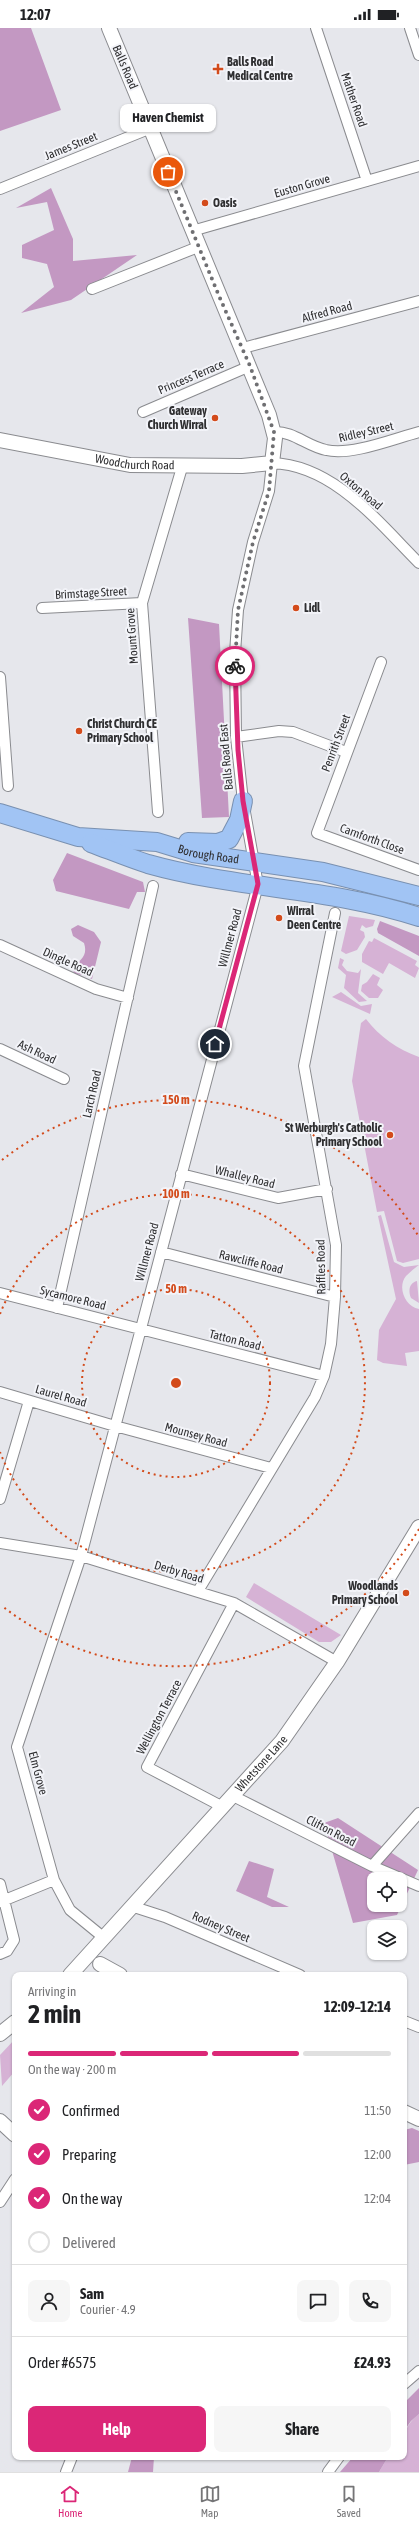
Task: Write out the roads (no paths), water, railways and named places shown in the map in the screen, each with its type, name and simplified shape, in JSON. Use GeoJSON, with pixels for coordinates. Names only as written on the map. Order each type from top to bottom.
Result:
{"type":"FeatureCollection","features":[{"type":"Feature","properties":{"kind":"highway"},"geometry":{"type":"LineString","coordinates":[[157,842],[218,843],[229,839],[239,820],[243,801]]}},
{"type":"Feature","properties":{"kind":"highway","name":"Borough Road"},"geometry":{"type":"LineString","coordinates":[[0,813],[78,837],[157,842],[193,853],[323,872],[419,896]]}},
{"type":"Feature","properties":{"kind":"highway"},"geometry":{"type":"LineString","coordinates":[[78,837],[149,864],[388,906],[419,916]]}},
{"type":"Feature","properties":{"kind":"street","name":"Balls Road"},"geometry":{"type":"LineString","coordinates":[[109,28],[151,128],[198,247],[250,366],[274,432],[272,463]]}},
{"type":"Feature","properties":{"kind":"street","name":"Mather Road"},"geometry":{"type":"LineString","coordinates":[[316,28],[367,181]]}},
{"type":"Feature","properties":{"kind":"street"},"geometry":{"type":"LineString","coordinates":[[410,28],[419,55]]}},
{"type":"Feature","properties":{"kind":"street","name":"James Street"},"geometry":{"type":"LineString","coordinates":[[0,189],[151,128]]}},
{"type":"Feature","properties":{"kind":"street","name":"Euston Grove"},"geometry":{"type":"LineString","coordinates":[[192,231],[419,166]]}},
{"type":"Feature","properties":{"kind":"street"},"geometry":{"type":"LineString","coordinates":[[92,289],[198,247]]}},
{"type":"Feature","properties":{"kind":"street","name":"Alfred Road"},"geometry":{"type":"LineString","coordinates":[[243,348],[419,301]]}},
{"type":"Feature","properties":{"kind":"street","name":"Princess Terrace"},"geometry":{"type":"LineString","coordinates":[[143,412],[250,366]]}},
{"type":"Feature","properties":{"kind":"street","name":"Ridley Street"},"geometry":{"type":"LineString","coordinates":[[274,432],[284,431],[324,450],[339,452],[419,432]]}},
{"type":"Feature","properties":{"kind":"street","name":"Woodchurch Road"},"geometry":{"type":"LineString","coordinates":[[0,440],[130,465],[183,464],[242,466],[272,463]]}},
{"type":"Feature","properties":{"kind":"street","name":"Oxton Road"},"geometry":{"type":"LineString","coordinates":[[272,463],[304,469],[325,478],[344,491],[419,563]]}},
{"type":"Feature","properties":{"kind":"street","name":"Balls Road East"},"geometry":{"type":"LineString","coordinates":[[258,884],[243,801],[236,737],[235,653],[238,610],[253,542],[269,491],[272,463]]}},
{"type":"Feature","properties":{"kind":"street","name":"Mount Grove"},"geometry":{"type":"LineString","coordinates":[[158,812],[142,603],[183,464]]}},
{"type":"Feature","properties":{"kind":"street","name":"Brimstage Street"},"geometry":{"type":"LineString","coordinates":[[42,608],[142,603]]}},
{"type":"Feature","properties":{"kind":"street","name":"Penrith Street"},"geometry":{"type":"LineString","coordinates":[[317,833],[346,752],[381,662]]}},
{"type":"Feature","properties":{"kind":"street"},"geometry":{"type":"LineString","coordinates":[[0,677],[4,776],[8,786]]}},
{"type":"Feature","properties":{"kind":"street"},"geometry":{"type":"LineString","coordinates":[[236,737],[279,731],[293,732],[346,752]]}},
{"type":"Feature","properties":{"kind":"street","name":"Carnforth Close"},"geometry":{"type":"LineString","coordinates":[[317,833],[419,870]]}},
{"type":"Feature","properties":{"kind":"street","name":"Willmer Road"},"geometry":{"type":"LineString","coordinates":[[81,1556],[258,884]]}},
{"type":"Feature","properties":{"kind":"street","name":"Larch Road"},"geometry":{"type":"LineString","coordinates":[[57,1308],[154,886]]}},
{"type":"Feature","properties":{"kind":"street","name":"Raffles Road"},"geometry":{"type":"LineString","coordinates":[[198,1591],[315,1396],[324,1376],[331,1344],[335,1298],[336,1245],[304,1066],[335,914]]}},
{"type":"Feature","properties":{"kind":"street","name":"Dingle Road"},"geometry":{"type":"LineString","coordinates":[[0,945],[96,989],[128,998]]}},
{"type":"Feature","properties":{"kind":"street","name":"Ash Road"},"geometry":{"type":"LineString","coordinates":[[0,1049],[64,1079]]}},
{"type":"Feature","properties":{"kind":"street","name":"Whalley Road"},"geometry":{"type":"LineString","coordinates":[[181,1174],[278,1198],[327,1189]]}},
{"type":"Feature","properties":{"kind":"street","name":"Rawcliffe Road"},"geometry":{"type":"LineString","coordinates":[[161,1252],[335,1298]]}},
{"type":"Feature","properties":{"kind":"street","name":"Sycamore Road"},"geometry":{"type":"LineString","coordinates":[[0,1293],[140,1329]]}},
{"type":"Feature","properties":{"kind":"street","name":"Tatton Road"},"geometry":{"type":"LineString","coordinates":[[140,1329],[324,1376]]}},
{"type":"Feature","properties":{"kind":"street","name":"Laurel Road"},"geometry":{"type":"LineString","coordinates":[[0,1392],[115,1426]]}},
{"type":"Feature","properties":{"kind":"street"},"geometry":{"type":"LineString","coordinates":[[0,1499],[29,1401]]}},
{"type":"Feature","properties":{"kind":"street","name":"Mounsey Road"},"geometry":{"type":"LineString","coordinates":[[115,1426],[271,1468]]}},
{"type":"Feature","properties":{"kind":"street","name":"Whetstone Lane"},"geometry":{"type":"LineString","coordinates":[[73,1972],[282,1741],[337,1662],[419,1527]]}},
{"type":"Feature","properties":{"kind":"street","name":"Derby Road"},"geometry":{"type":"LineString","coordinates":[[0,1543],[81,1556],[234,1603],[337,1662]]}},
{"type":"Feature","properties":{"kind":"street","name":"Elm Grove"},"geometry":{"type":"LineString","coordinates":[[81,1556],[17,1747],[54,1880],[70,1910],[103,1937]]}},
{"type":"Feature","properties":{"kind":"street","name":"Wellington Terrace"},"geometry":{"type":"LineString","coordinates":[[223,1807],[147,1767],[234,1603]]}},
{"type":"Feature","properties":{"kind":"street","name":"Clifton Road"},"geometry":{"type":"LineString","coordinates":[[233,1796],[372,1866],[419,1886]]}},
{"type":"Feature","properties":{"kind":"street"},"geometry":{"type":"LineString","coordinates":[[372,1866],[419,1813]]}},
{"type":"Feature","properties":{"kind":"street"},"geometry":{"type":"LineString","coordinates":[[2,1902],[54,1880]]}},
{"type":"Feature","properties":{"kind":"street"},"geometry":{"type":"LineString","coordinates":[[0,1884],[2,1902],[14,1940],[7,1951],[0,1954]]}},
{"type":"Feature","properties":{"kind":"street","name":"Rodney Street"},"geometry":{"type":"LineString","coordinates":[[131,1906],[152,1913],[293,1972]]}},
{"type":"Feature","properties":{"kind":"street"},"geometry":{"type":"LineString","coordinates":[[100,1964],[115,1972]]}},
{"type":"Feature","properties":{"kind":"street"},"geometry":{"type":"LineString","coordinates":[[407,2021],[419,2027]]}},
{"type":"Feature","properties":{"kind":"street"},"geometry":{"type":"LineString","coordinates":[[0,2034],[12,2024]]}},
{"type":"Feature","properties":{"kind":"street"},"geometry":{"type":"LineString","coordinates":[[407,2113],[419,2119]]}},
{"type":"Feature","properties":{"kind":"street"},"geometry":{"type":"LineString","coordinates":[[0,2121],[12,2132]]}},
{"type":"Feature","properties":{"kind":"street"},"geometry":{"type":"LineString","coordinates":[[0,2202],[12,2184]]}},
{"type":"Feature","properties":{"kind":"street"},"geometry":{"type":"LineString","coordinates":[[407,2381],[419,2371]]}},
{"type":"Feature","properties":{"kind":"street"},"geometry":{"type":"LineString","coordinates":[[66,2472],[71,2460]]}},
{"type":"Feature","properties":{"kind":"street"},"geometry":{"type":"LineString","coordinates":[[328,2472],[337,2460]]}},
{"type":"Feature","properties":{"kind":"place","name":"Balls Road Medical Centre"},"geometry":{"type":"Point","coordinates":[218,69]}},
{"type":"Feature","properties":{"kind":"place","name":"Haven Chemist"},"geometry":{"type":"Point","coordinates":[168,172]}},
{"type":"Feature","properties":{"kind":"place","name":"Oasis"},"geometry":{"type":"Point","coordinates":[205,203]}},
{"type":"Feature","properties":{"kind":"place","name":"Gateway Church Wirral"},"geometry":{"type":"Point","coordinates":[215,418]}},
{"type":"Feature","properties":{"kind":"place","name":"Lidl"},"geometry":{"type":"Point","coordinates":[296,608]}},
{"type":"Feature","properties":{"kind":"place","name":"Christ Church CE Primary School"},"geometry":{"type":"Point","coordinates":[79,731]}},
{"type":"Feature","properties":{"kind":"place","name":"Wirral Deen Centre"},"geometry":{"type":"Point","coordinates":[279,918]}},
{"type":"Feature","properties":{"kind":"place","name":"St Werburgh's Catholic Primary School"},"geometry":{"type":"Point","coordinates":[390,1135]}},
{"type":"Feature","properties":{"kind":"place","name":"Woodlands Primary School"},"geometry":{"type":"Point","coordinates":[406,1593]}}]}
